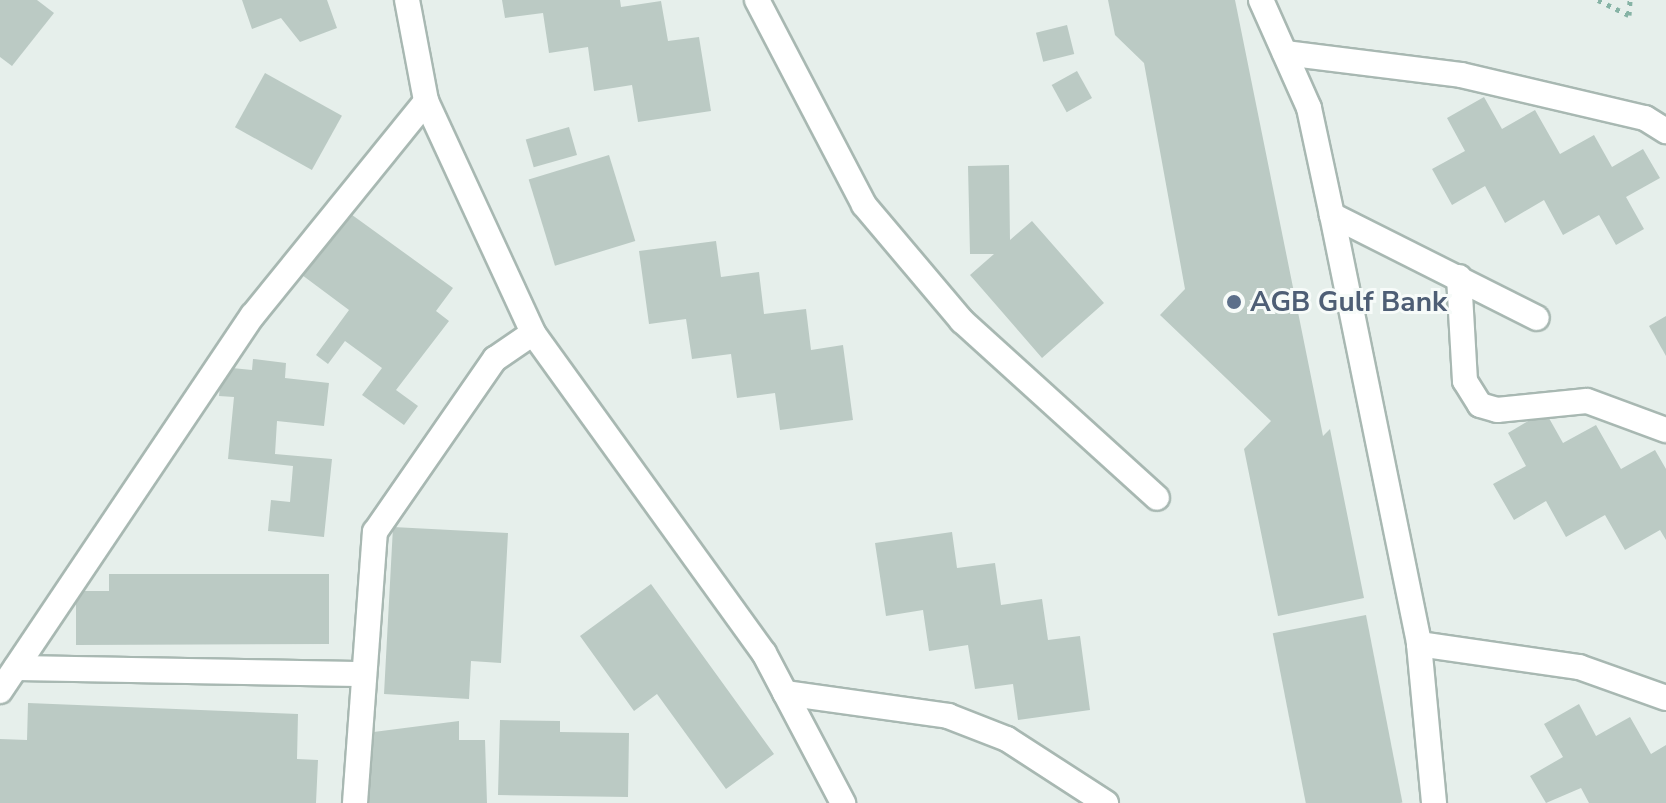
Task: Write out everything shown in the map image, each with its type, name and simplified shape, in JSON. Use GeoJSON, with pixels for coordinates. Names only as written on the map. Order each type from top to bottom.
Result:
{"type":"FeatureCollection","features":[{"type":"Feature","properties":{"kind":"street"},"geometry":{"type":"LineString","coordinates":[[407,0],[426,101],[533,333],[785,693],[843,803]]}},
{"type":"Feature","properties":{"kind":"street"},"geometry":{"type":"LineString","coordinates":[[757,0],[864,205],[962,321],[1157,498]]}},
{"type":"Feature","properties":{"kind":"street"},"geometry":{"type":"LineString","coordinates":[[1261,0],[1309,108],[1419,644],[1434,803]]}},
{"type":"Feature","properties":{"kind":"street"},"geometry":{"type":"LineString","coordinates":[[1285,53],[1461,75],[1645,118],[1666,131]]}},
{"type":"Feature","properties":{"kind":"street"},"geometry":{"type":"LineString","coordinates":[[0,691],[253,315],[426,101]]}},
{"type":"Feature","properties":{"kind":"street"},"geometry":{"type":"LineString","coordinates":[[1332,215],[1537,318]]}},
{"type":"Feature","properties":{"kind":"street"},"geometry":{"type":"LineString","coordinates":[[1459,277],[1465,381],[1480,405],[1497,410],[1587,401],[1666,430]]}},
{"type":"Feature","properties":{"kind":"street"},"geometry":{"type":"LineString","coordinates":[[355,803],[359,674],[375,532],[495,359],[533,333]]}},
{"type":"Feature","properties":{"kind":"street"},"geometry":{"type":"LineString","coordinates":[[1419,644],[1579,667],[1666,698]]}},
{"type":"Feature","properties":{"kind":"street"},"geometry":{"type":"LineString","coordinates":[[16,668],[359,674]]}},
{"type":"Feature","properties":{"kind":"street"},"geometry":{"type":"LineString","coordinates":[[785,693],[948,716],[1007,739],[1106,803]]}},
{"type":"Feature","properties":{"kind":"path"},"geometry":{"type":"LineString","coordinates":[[1598,0],[1629,15],[1630,0]]}},
{"type":"Feature","properties":{"kind":"building"},"geometry":{"type":"Polygon","coordinates":[[[0,0],[37,0],[54,13],[12,66],[0,57],[0,0]]]}},
{"type":"Feature","properties":{"kind":"building"},"geometry":{"type":"Polygon","coordinates":[[[242,0],[327,0],[337,28],[300,42],[281,18],[252,29],[242,0]]]}},
{"type":"Feature","properties":{"kind":"building"},"geometry":{"type":"Polygon","coordinates":[[[502,0],[620,0],[621,7],[661,1],[668,41],[699,37],[711,111],[638,122],[632,85],[594,91],[588,47],[549,53],[543,13],[505,18],[502,0]]]}},
{"type":"Feature","properties":{"kind":"building","name":"AGB Gulf Bank"},"geometry":{"type":"Polygon","coordinates":[[[1108,0],[1235,0],[1323,436],[1330,429],[1364,598],[1278,616],[1244,449],[1271,421],[1160,315],[1185,289],[1144,63],[1115,35],[1108,0]]]}},
{"type":"Feature","properties":{"kind":"building"},"geometry":{"type":"Polygon","coordinates":[[[1067,25],[1074,54],[1043,62],[1036,33],[1067,25]]]}},
{"type":"Feature","properties":{"kind":"building"},"geometry":{"type":"Polygon","coordinates":[[[1077,71],[1092,98],[1067,112],[1052,85],[1077,71]]]}},
{"type":"Feature","properties":{"kind":"building"},"geometry":{"type":"Polygon","coordinates":[[[265,73],[342,116],[312,170],[235,127],[265,73]]]}},
{"type":"Feature","properties":{"kind":"building"},"geometry":{"type":"Polygon","coordinates":[[[1484,97],[1502,129],[1535,110],[1560,154],[1594,135],[1612,167],[1643,149],[1660,178],[1626,197],[1644,229],[1616,245],[1599,215],[1563,235],[1544,200],[1505,223],[1485,186],[1452,205],[1432,169],[1465,151],[1447,118],[1484,97]]]}},
{"type":"Feature","properties":{"kind":"building"},"geometry":{"type":"Polygon","coordinates":[[[569,127],[577,155],[534,167],[526,139],[569,127]]]}},
{"type":"Feature","properties":{"kind":"building"},"geometry":{"type":"Polygon","coordinates":[[[609,155],[635,241],[555,266],[529,180],[609,155]]]}},
{"type":"Feature","properties":{"kind":"building"},"geometry":{"type":"Polygon","coordinates":[[[1009,165],[1010,240],[1032,221],[1104,303],[1042,358],[970,275],[994,254],[970,254],[968,166],[1009,165]]]}},
{"type":"Feature","properties":{"kind":"building"},"geometry":{"type":"Polygon","coordinates":[[[348,212],[453,288],[436,311],[449,321],[396,390],[418,406],[404,425],[362,395],[382,368],[345,341],[328,364],[316,355],[349,310],[302,275],[348,212]]]}},
{"type":"Feature","properties":{"kind":"building"},"geometry":{"type":"Polygon","coordinates":[[[716,241],[721,277],[759,272],[764,314],[806,309],[811,350],[843,345],[853,420],[780,430],[775,393],[737,398],[731,354],[692,359],[686,319],[649,324],[639,251],[716,241]]]}},
{"type":"Feature","properties":{"kind":"building"},"geometry":{"type":"Polygon","coordinates":[[[1666,316],[1666,356],[1649,326],[1666,316]]]}},
{"type":"Feature","properties":{"kind":"building"},"geometry":{"type":"Polygon","coordinates":[[[253,359],[286,363],[285,378],[329,383],[324,426],[277,421],[275,454],[332,459],[324,537],[268,531],[271,500],[290,502],[293,466],[228,459],[234,397],[219,396],[222,367],[252,370],[253,359]]]}},
{"type":"Feature","properties":{"kind":"building"},"geometry":{"type":"Polygon","coordinates":[[[1545,411],[1563,443],[1596,425],[1621,469],[1655,450],[1666,469],[1666,540],[1660,530],[1625,550],[1605,515],[1566,537],[1546,501],[1514,520],[1493,484],[1526,466],[1508,433],[1545,411]]]}},
{"type":"Feature","properties":{"kind":"building"},"geometry":{"type":"Polygon","coordinates":[[[393,527],[508,533],[501,663],[471,661],[469,699],[384,694],[393,527]]]}},
{"type":"Feature","properties":{"kind":"building"},"geometry":{"type":"Polygon","coordinates":[[[952,532],[957,568],[995,563],[1001,605],[1042,599],[1048,640],[1080,636],[1090,710],[1018,720],[1013,684],[975,689],[968,645],[929,651],[923,610],[886,616],[875,543],[952,532]]]}},
{"type":"Feature","properties":{"kind":"building"},"geometry":{"type":"Polygon","coordinates":[[[109,574],[329,574],[329,644],[76,645],[76,591],[109,591],[109,574]]]}},
{"type":"Feature","properties":{"kind":"building"},"geometry":{"type":"Polygon","coordinates":[[[651,584],[774,754],[726,789],[657,694],[634,711],[580,636],[651,584]]]}},
{"type":"Feature","properties":{"kind":"building"},"geometry":{"type":"Polygon","coordinates":[[[1366,615],[1402,802],[1306,803],[1273,633],[1366,615]]]}},
{"type":"Feature","properties":{"kind":"building"},"geometry":{"type":"Polygon","coordinates":[[[28,703],[298,714],[297,759],[318,760],[316,803],[0,803],[0,739],[27,740],[28,703]]]}},
{"type":"Feature","properties":{"kind":"building"},"geometry":{"type":"Polygon","coordinates":[[[1579,704],[1596,736],[1630,717],[1651,754],[1666,745],[1666,803],[1589,803],[1581,788],[1546,803],[1530,776],[1563,757],[1544,724],[1579,704]]]}},
{"type":"Feature","properties":{"kind":"building"},"geometry":{"type":"Polygon","coordinates":[[[500,720],[560,721],[560,732],[629,733],[628,797],[498,795],[500,720]]]}},
{"type":"Feature","properties":{"kind":"building"},"geometry":{"type":"Polygon","coordinates":[[[459,721],[459,740],[485,740],[487,803],[361,803],[358,734],[459,721]]]}},
{"type":"Feature","properties":{"kind":"place","name":"AGB Gulf Bank"},"geometry":{"type":"Point","coordinates":[1234,302]}}]}
